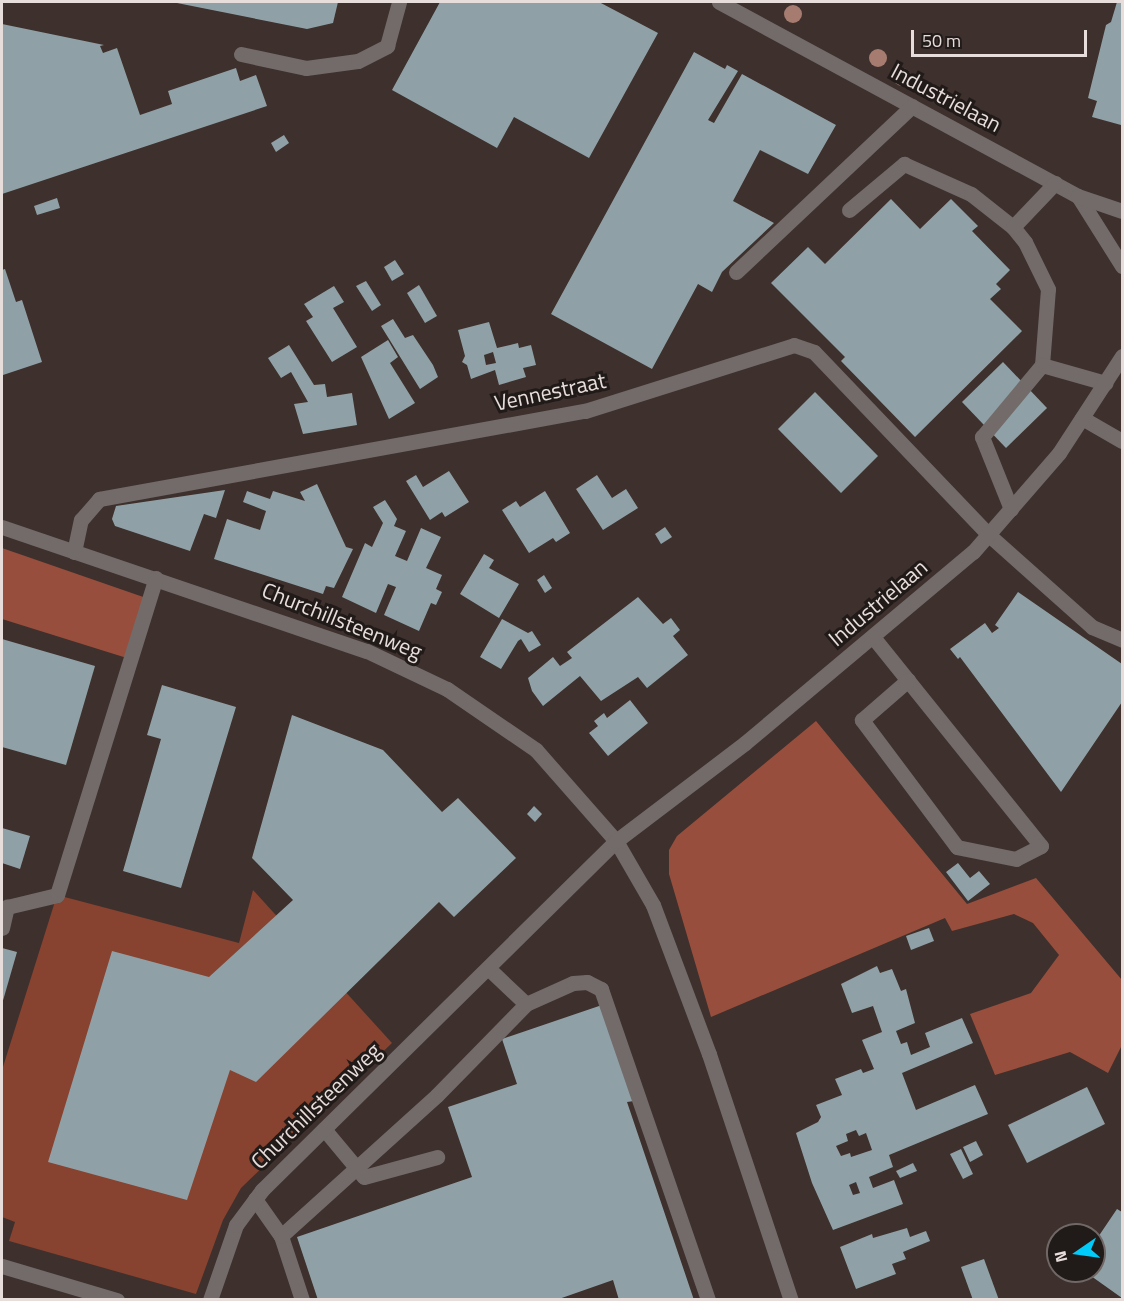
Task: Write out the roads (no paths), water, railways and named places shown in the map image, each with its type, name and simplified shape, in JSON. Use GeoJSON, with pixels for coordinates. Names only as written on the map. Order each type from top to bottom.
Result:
{"type":"FeatureCollection","features":[{"type":"Feature","properties":{"kind":"street"},"geometry":{"type":"LineString","coordinates":[[241,54],[306,68],[358,61],[387,46],[399,2]]}},
{"type":"Feature","properties":{"kind":"street","name":"Industrielaan"},"geometry":{"type":"LineString","coordinates":[[719,2],[1078,196],[1122,266]]}},
{"type":"Feature","properties":{"kind":"street"},"geometry":{"type":"LineString","coordinates":[[736,272],[912,106]]}},
{"type":"Feature","properties":{"kind":"street"},"geometry":{"type":"LineString","coordinates":[[849,210],[904,164],[971,194],[1013,227],[1025,242],[1048,289],[1042,365],[982,437],[1011,508]]}},
{"type":"Feature","properties":{"kind":"street"},"geometry":{"type":"LineString","coordinates":[[1013,227],[1055,183]]}},
{"type":"Feature","properties":{"kind":"street"},"geometry":{"type":"LineString","coordinates":[[1078,196],[1122,211]]}},
{"type":"Feature","properties":{"kind":"street","name":"Vennestraat"},"geometry":{"type":"LineString","coordinates":[[74,552],[81,520],[99,499],[585,411],[794,345],[814,352],[990,536],[1092,627],[1122,640]]}},
{"type":"Feature","properties":{"kind":"street","name":"Industrielaan"},"geometry":{"type":"LineString","coordinates":[[616,841],[746,743],[990,536],[1059,453],[1122,356]]}},
{"type":"Feature","properties":{"kind":"street"},"geometry":{"type":"LineString","coordinates":[[1042,365],[1105,383]]}},
{"type":"Feature","properties":{"kind":"street"},"geometry":{"type":"LineString","coordinates":[[1082,418],[1122,441]]}},
{"type":"Feature","properties":{"kind":"street","name":"Churchillsteenweg"},"geometry":{"type":"LineString","coordinates":[[2,527],[367,651],[447,689],[536,750],[616,841],[656,913],[709,1054],[791,1299]]}},
{"type":"Feature","properties":{"kind":"street"},"geometry":{"type":"LineString","coordinates":[[2,928],[7,907],[57,895],[156,578]]}},
{"type":"Feature","properties":{"kind":"street"},"geometry":{"type":"LineString","coordinates":[[873,636],[1041,846],[1016,859],[957,847],[862,720],[908,680]]}},
{"type":"Feature","properties":{"kind":"street","name":"Churchillsteenweg"},"geometry":{"type":"LineString","coordinates":[[210,1299],[236,1225],[255,1199],[616,841]]}},
{"type":"Feature","properties":{"kind":"street"},"geometry":{"type":"LineString","coordinates":[[488,968],[526,1004]]}},
{"type":"Feature","properties":{"kind":"street"},"geometry":{"type":"LineString","coordinates":[[281,1236],[358,1168],[526,1004],[573,983],[588,982],[602,988],[708,1299]]}},
{"type":"Feature","properties":{"kind":"street"},"geometry":{"type":"LineString","coordinates":[[324,1129],[366,1177],[437,1157]]}},
{"type":"Feature","properties":{"kind":"street"},"geometry":{"type":"LineString","coordinates":[[255,1199],[281,1236],[302,1299]]}},
{"type":"Feature","properties":{"kind":"street"},"geometry":{"type":"LineString","coordinates":[[2,1266],[117,1299]]}}]}
